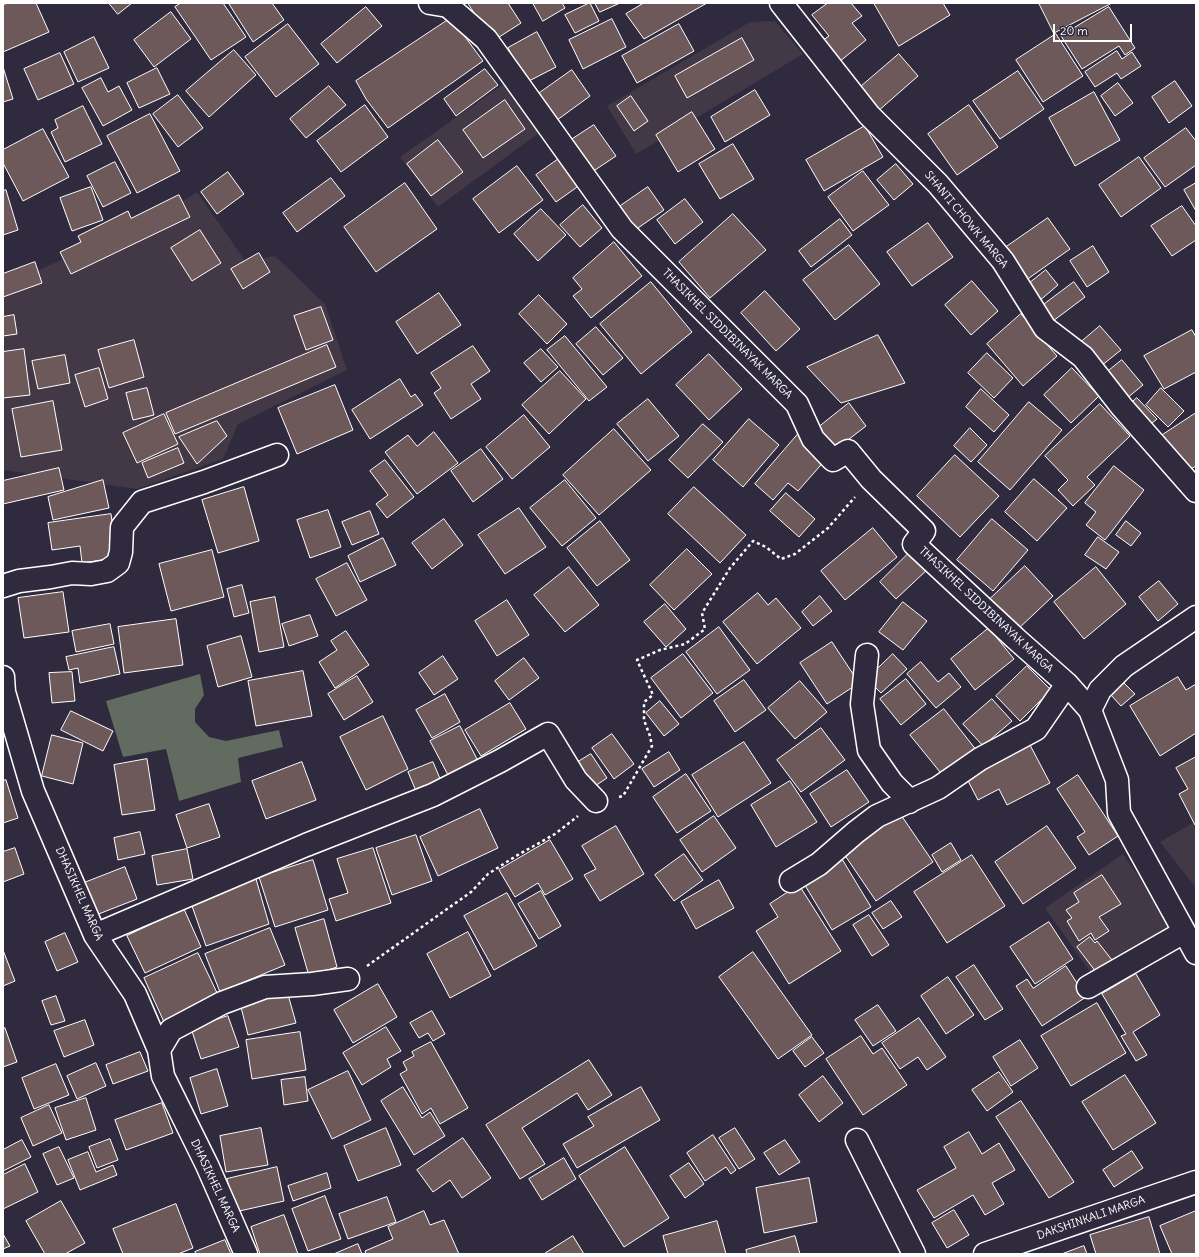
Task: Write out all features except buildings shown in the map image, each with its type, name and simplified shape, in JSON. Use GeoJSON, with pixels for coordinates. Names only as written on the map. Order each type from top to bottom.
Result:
{"type":"FeatureCollection","features":[{"type":"Feature","properties":{"kind":"street","name":"THASIKHEL SIDDIBINAYAK MARGA"},"geometry":{"type":"LineString","coordinates":[[430,3],[448,6],[486,39],[622,229],[797,404],[813,439],[834,460],[848,452],[871,479],[924,532],[914,544],[1067,684],[1090,710],[1117,780],[1119,813],[1196,953]]}},
{"type":"Feature","properties":{"kind":"street","name":"SHANTI CHOWK MARGA"},"geometry":{"type":"LineString","coordinates":[[781,3],[869,115],[938,184],[1003,261],[1045,328],[1083,357],[1122,407],[1196,491]]}},
{"type":"Feature","properties":{"kind":"street"},"geometry":{"type":"LineString","coordinates":[[3,586],[19,581],[107,571],[118,563],[121,552],[122,527],[142,502],[204,482],[277,455]]}},
{"type":"Feature","properties":{"kind":"street"},"geometry":{"type":"LineString","coordinates":[[1090,710],[1100,690],[1124,666],[1196,617]]}},
{"type":"Feature","properties":{"kind":"street"},"geometry":{"type":"LineString","coordinates":[[867,655],[862,704],[869,750],[892,783],[909,802]]}},
{"type":"Feature","properties":{"kind":"street","name":"DHASIKHEL MARGA"},"geometry":{"type":"LineString","coordinates":[[3,677],[4,692],[33,791],[95,935],[134,994],[159,1050],[163,1076],[207,1165],[246,1254]]}},
{"type":"Feature","properties":{"kind":"street"},"geometry":{"type":"LineString","coordinates":[[791,881],[819,864],[877,816],[938,788],[980,760],[1036,729],[1067,684]]}},
{"type":"Feature","properties":{"kind":"street"},"geometry":{"type":"LineString","coordinates":[[95,935],[306,845],[433,795],[500,761],[548,734],[576,780],[596,801]]}},
{"type":"Feature","properties":{"kind":"street"},"geometry":{"type":"LineString","coordinates":[[1088,987],[1184,932]]}},
{"type":"Feature","properties":{"kind":"street"},"geometry":{"type":"LineString","coordinates":[[159,1050],[171,1030],[222,1003],[265,987],[312,984],[348,979]]}},
{"type":"Feature","properties":{"kind":"street"},"geometry":{"type":"LineString","coordinates":[[857,1140],[914,1254]]}},
{"type":"Feature","properties":{"kind":"street","name":"DAKSHINKALI MARGA"},"geometry":{"type":"LineString","coordinates":[[985,1254],[1196,1182]]}},
{"type":"Feature","properties":{"kind":"path"},"geometry":{"type":"LineString","coordinates":[[348,979],[471,892],[488,874],[555,834],[596,801],[623,796],[652,746],[644,720],[644,702],[653,695],[637,660],[660,650],[685,644],[705,630],[702,612],[730,568],[754,541],[766,547],[781,559],[795,554],[828,528],[871,479]]}},
{"type":"Feature","properties":{"kind":"shaded area"},"geometry":{"type":"Polygon","coordinates":[[[775,21],[803,54],[636,154],[607,106],[750,22],[775,21]]]}},
{"type":"Feature","properties":{"kind":"shaded area"},"geometry":{"type":"Polygon","coordinates":[[[505,83],[539,133],[438,207],[400,157],[505,83]]]}},
{"type":"Feature","properties":{"kind":"shaded area"},"geometry":{"type":"Polygon","coordinates":[[[197,192],[246,262],[275,256],[325,304],[347,370],[238,424],[223,459],[137,489],[3,470],[3,284],[10,283],[83,250],[183,201],[197,192]]]}},
{"type":"Feature","properties":{"kind":"shaded area"},"geometry":{"type":"Polygon","coordinates":[[[1196,821],[1196,888],[1160,842],[1196,821]]]}},
{"type":"Feature","properties":{"kind":"shaded area"},"geometry":{"type":"Polygon","coordinates":[[[1123,854],[1173,928],[1096,980],[1045,908],[1123,854]]]}},
{"type":"Feature","properties":{"kind":"green space"},"geometry":{"type":"Polygon","coordinates":[[[200,674],[204,695],[195,709],[195,722],[209,737],[226,741],[279,730],[283,747],[238,758],[241,782],[179,801],[166,749],[123,757],[106,701],[200,674]]]}}]}
